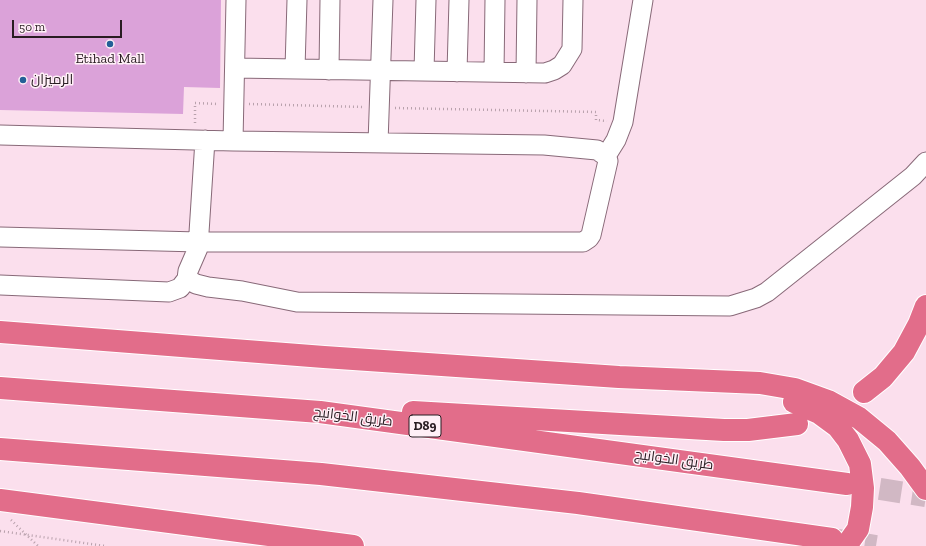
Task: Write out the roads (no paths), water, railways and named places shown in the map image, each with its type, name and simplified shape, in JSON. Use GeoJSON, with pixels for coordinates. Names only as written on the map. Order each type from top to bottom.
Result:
{"type":"FeatureCollection","features":[{"type":"Feature","properties":{"kind":"highway"},"geometry":{"type":"LineString","coordinates":[[864,392],[882,377],[904,352],[919,324],[926,306]]}},
{"type":"Feature","properties":{"kind":"highway"},"geometry":{"type":"LineString","coordinates":[[0,332],[324,357],[619,377],[760,383],[802,391],[828,401],[859,418],[887,441],[910,467],[926,489]]}},
{"type":"Feature","properties":{"kind":"highway"},"geometry":{"type":"LineString","coordinates":[[0,449],[321,474],[578,503],[839,542],[858,529],[862,507],[863,488],[860,464],[848,440],[838,428],[819,413],[790,401],[762,397],[675,391],[646,386],[619,377]]}},
{"type":"Feature","properties":{"kind":"highway","name":"طريق الخوانيج"},"geometry":{"type":"LineString","coordinates":[[0,388],[320,412],[847,484]]}},
{"type":"Feature","properties":{"kind":"highway"},"geometry":{"type":"LineString","coordinates":[[320,412],[454,414],[724,430],[748,430],[796,424]]}},
{"type":"Feature","properties":{"kind":"highway"},"geometry":{"type":"LineString","coordinates":[[4,508],[353,546]]}},
{"type":"Feature","properties":{"kind":"lane"},"geometry":{"type":"LineString","coordinates":[[233,141],[236,0]]}},
{"type":"Feature","properties":{"kind":"lane"},"geometry":{"type":"LineString","coordinates":[[295,69],[297,0]]}},
{"type":"Feature","properties":{"kind":"lane"},"geometry":{"type":"LineString","coordinates":[[329,70],[330,0]]}},
{"type":"Feature","properties":{"kind":"lane"},"geometry":{"type":"LineString","coordinates":[[378,143],[383,0]]}},
{"type":"Feature","properties":{"kind":"lane"},"geometry":{"type":"LineString","coordinates":[[424,71],[426,0]]}},
{"type":"Feature","properties":{"kind":"lane"},"geometry":{"type":"LineString","coordinates":[[457,72],[459,0]]}},
{"type":"Feature","properties":{"kind":"lane"},"geometry":{"type":"LineString","coordinates":[[494,72],[495,0]]}},
{"type":"Feature","properties":{"kind":"lane"},"geometry":{"type":"LineString","coordinates":[[526,73],[527,0]]}},
{"type":"Feature","properties":{"kind":"lane"},"geometry":{"type":"LineString","coordinates":[[235,68],[545,73],[562,65],[568,58],[572,49],[573,0]]}},
{"type":"Feature","properties":{"kind":"lane"},"geometry":{"type":"LineString","coordinates":[[0,237],[190,242],[583,242],[589,238],[591,234],[608,167],[606,156],[616,140],[623,122],[643,0]]}},
{"type":"Feature","properties":{"kind":"lane"},"geometry":{"type":"LineString","coordinates":[[0,135],[233,141],[544,145],[597,150],[606,156]]}},
{"type":"Feature","properties":{"kind":"lane"},"geometry":{"type":"LineString","coordinates":[[206,140],[190,242],[182,254],[187,275],[196,284],[208,287],[242,291],[297,302],[730,306],[756,298],[767,292],[913,176],[926,162]]}},
{"type":"Feature","properties":{"kind":"lane"},"geometry":{"type":"LineString","coordinates":[[0,285],[169,292],[180,288],[187,275]]}},
{"type":"Feature","properties":{"kind":"tunnel"},"geometry":{"type":"LineString","coordinates":[[847,484],[926,496]]}},
{"type":"Feature","properties":{"kind":"tunnel"},"geometry":{"type":"LineString","coordinates":[[832,539],[876,546]]}},
{"type":"Feature","properties":{"kind":"place","name":"Etihad Mall"},"geometry":{"type":"Point","coordinates":[110,44]}},
{"type":"Feature","properties":{"kind":"place","name":"الرميزان"},"geometry":{"type":"Point","coordinates":[23,80]}}]}
